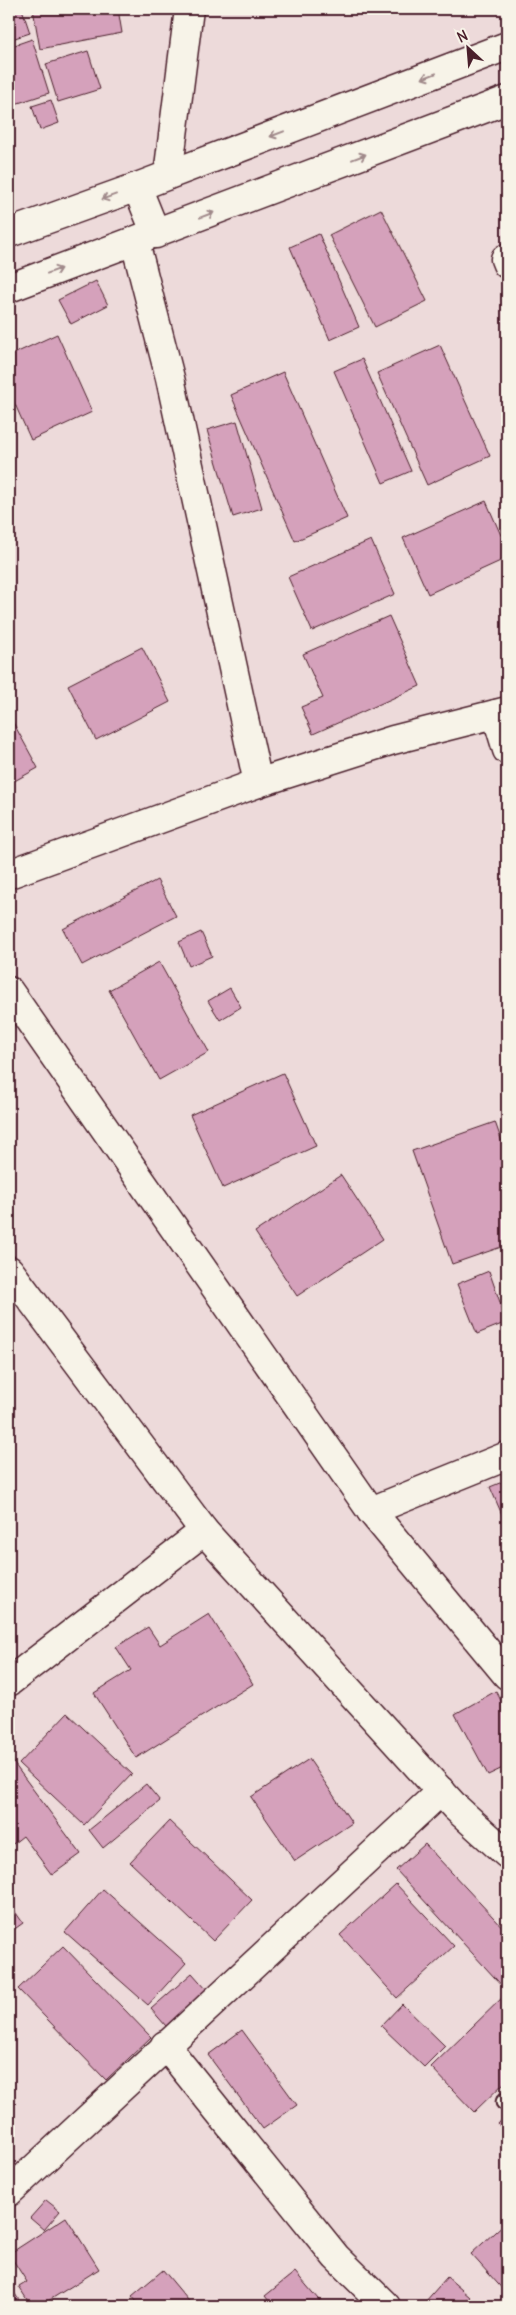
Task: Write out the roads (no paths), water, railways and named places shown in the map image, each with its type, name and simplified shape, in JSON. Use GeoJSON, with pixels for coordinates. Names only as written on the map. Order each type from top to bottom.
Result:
{"type":"FeatureCollection","features":[{"type":"Feature","properties":{"kind":"street"},"geometry":{"type":"LineString","coordinates":[[168,175],[189,9]]}},
{"type":"Feature","properties":{"kind":"street"},"geometry":{"type":"LineString","coordinates":[[9,233],[137,187],[507,46]]}},
{"type":"Feature","properties":{"kind":"street"},"geometry":{"type":"LineString","coordinates":[[9,288],[507,100]]}},
{"type":"Feature","properties":{"kind":"street"},"geometry":{"type":"LineString","coordinates":[[137,187],[172,388],[258,783]]}},
{"type":"Feature","properties":{"kind":"street"},"geometry":{"type":"LineString","coordinates":[[9,874],[258,783],[393,740],[502,712],[507,750]]}},
{"type":"Feature","properties":{"kind":"street"},"geometry":{"type":"LineString","coordinates":[[9,991],[371,1511],[507,1675]]}},
{"type":"Feature","properties":{"kind":"street"},"geometry":{"type":"LineString","coordinates":[[9,1270],[204,1532],[455,1807],[507,1854]]}},
{"type":"Feature","properties":{"kind":"street"},"geometry":{"type":"LineString","coordinates":[[371,1511],[507,1456]]}},
{"type":"Feature","properties":{"kind":"street"},"geometry":{"type":"LineString","coordinates":[[9,1682],[204,1532]]}},
{"type":"Feature","properties":{"kind":"street"},"geometry":{"type":"LineString","coordinates":[[9,2192],[441,1791]]}},
{"type":"Feature","properties":{"kind":"street"},"geometry":{"type":"LineString","coordinates":[[165,2046],[336,2257],[386,2306]]}}]}
